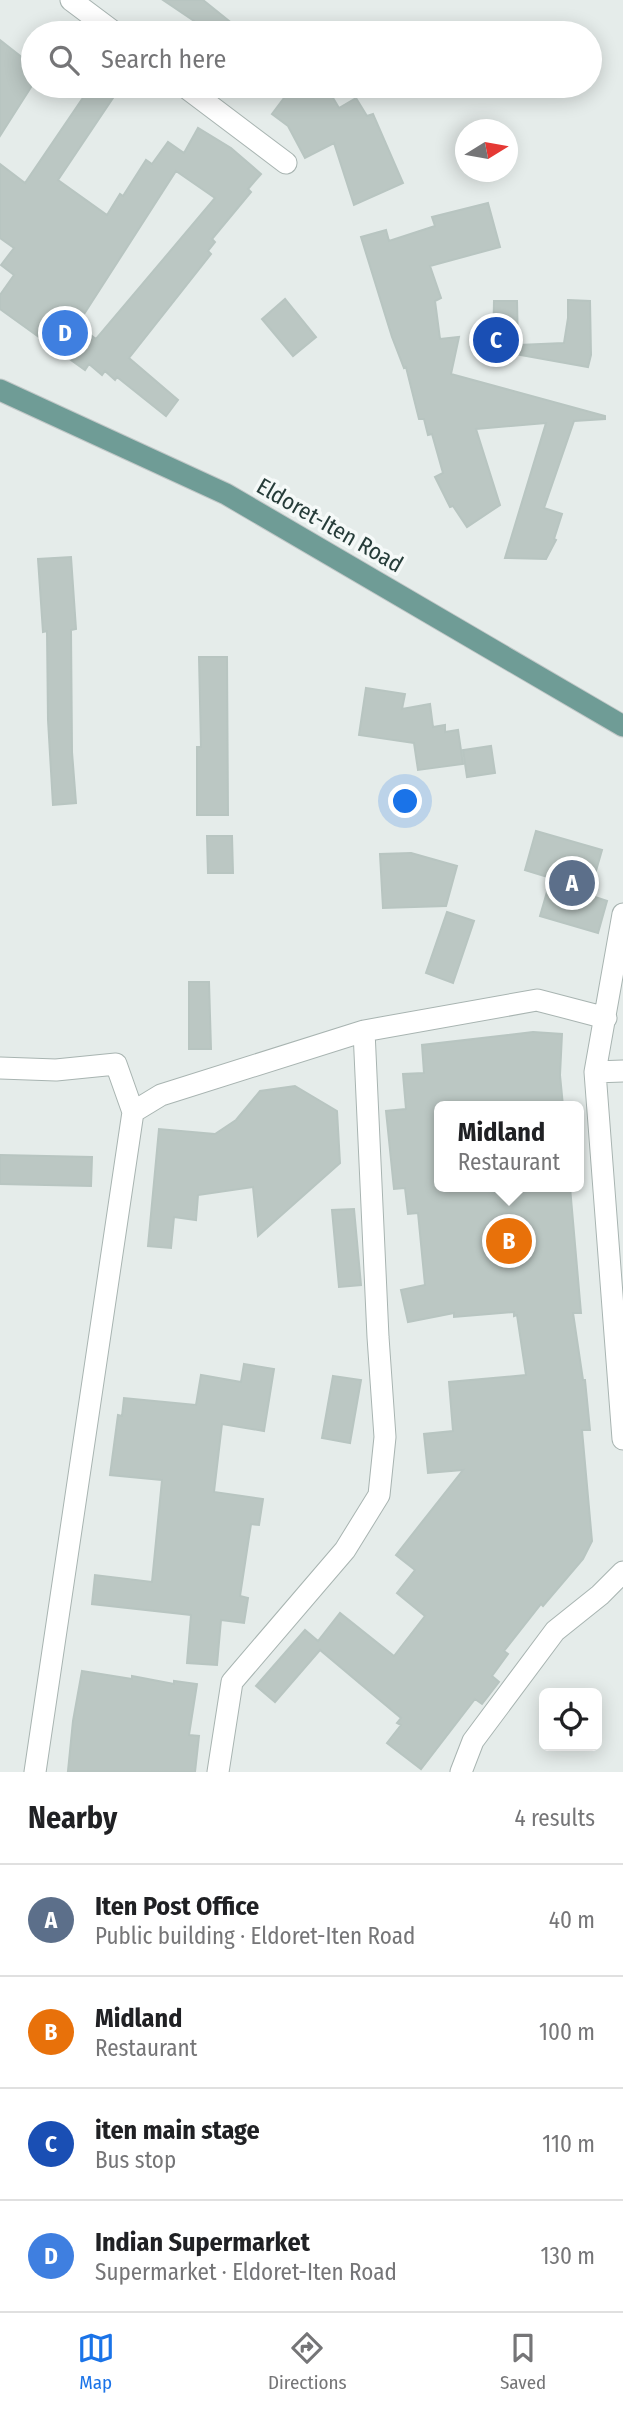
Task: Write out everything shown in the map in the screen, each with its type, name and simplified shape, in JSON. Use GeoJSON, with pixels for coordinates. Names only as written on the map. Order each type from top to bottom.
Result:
{"type":"FeatureCollection","features":[{"type":"Feature","properties":{"kind":"main road","name":"Eldoret-Iten Road"},"geometry":{"type":"LineString","coordinates":[[0,390],[226,494],[623,726]]}},
{"type":"Feature","properties":{"kind":"street"},"geometry":{"type":"LineString","coordinates":[[71,0],[99,21]]}},
{"type":"Feature","properties":{"kind":"street"},"geometry":{"type":"LineString","coordinates":[[200,98],[286,163]]}},
{"type":"Feature","properties":{"kind":"street"},"geometry":{"type":"LineString","coordinates":[[623,914],[595,1072],[623,1439]]}},
{"type":"Feature","properties":{"kind":"street"},"geometry":{"type":"LineString","coordinates":[[133,1112],[161,1095],[363,1031],[537,1000],[606,1018]]}},
{"type":"Feature","properties":{"kind":"street"},"geometry":{"type":"LineString","coordinates":[[218,1772],[232,1682],[345,1550],[379,1495],[385,1437],[363,1031]]}},
{"type":"Feature","properties":{"kind":"street"},"geometry":{"type":"LineString","coordinates":[[0,1069],[56,1070],[116,1065],[133,1112],[35,1772]]}},
{"type":"Feature","properties":{"kind":"street"},"geometry":{"type":"LineString","coordinates":[[595,1072],[623,1071]]}},
{"type":"Feature","properties":{"kind":"street"},"geometry":{"type":"LineString","coordinates":[[461,1772],[473,1741],[555,1631],[600,1595],[623,1572]]}},
{"type":"Feature","properties":{"kind":"building"},"geometry":{"type":"Polygon","coordinates":[[[163,0],[203,0],[229,21],[194,21],[163,0]]]}},
{"type":"Feature","properties":{"kind":"building"},"geometry":{"type":"Polygon","coordinates":[[[0,40],[21,57],[21,98],[24,98],[0,136],[0,40]]]}},
{"type":"Feature","properties":{"kind":"building"},"geometry":{"type":"Polygon","coordinates":[[[83,98],[113,98],[58,180],[107,215],[146,160],[152,164],[168,142],[184,153],[198,128],[231,148],[261,174],[248,189],[251,192],[212,239],[215,242],[208,251],[211,254],[129,358],[178,400],[166,416],[117,377],[115,380],[105,371],[102,375],[89,364],[85,370],[0,309],[0,295],[14,275],[1,265],[14,248],[0,238],[0,164],[25,183],[83,98]],[[176,171],[77,325],[96,339],[215,198],[176,171]]]}},
{"type":"Feature","properties":{"kind":"building"},"geometry":{"type":"Polygon","coordinates":[[[284,98],[333,98],[339,108],[356,98],[367,116],[373,114],[403,183],[354,205],[334,143],[305,158],[288,126],[272,114],[284,98]]]}},
{"type":"Feature","properties":{"kind":"building"},"geometry":{"type":"Polygon","coordinates":[[[488,203],[500,247],[430,266],[441,298],[435,301],[440,339],[459,337],[451,374],[605,416],[605,419],[574,421],[544,508],[562,514],[554,539],[556,540],[546,559],[505,558],[546,423],[476,429],[500,505],[467,527],[453,506],[450,507],[435,477],[443,473],[432,434],[428,435],[424,419],[419,419],[406,367],[404,368],[392,337],[361,237],[386,230],[389,241],[435,226],[432,217],[488,203]]]}},
{"type":"Feature","properties":{"kind":"building"},"geometry":{"type":"Polygon","coordinates":[[[285,299],[316,337],[293,356],[262,319],[285,299]]]}},
{"type":"Feature","properties":{"kind":"building"},"geometry":{"type":"Polygon","coordinates":[[[568,300],[590,301],[591,355],[588,367],[493,350],[494,301],[517,301],[518,345],[564,343],[568,300]]]}},
{"type":"Feature","properties":{"kind":"building"},"geometry":{"type":"Polygon","coordinates":[[[71,557],[76,629],[71,630],[72,752],[76,803],[53,805],[47,631],[43,632],[38,559],[71,557]]]}},
{"type":"Feature","properties":{"kind":"building"},"geometry":{"type":"Polygon","coordinates":[[[199,657],[227,657],[228,815],[197,815],[197,747],[201,747],[199,657]]]}},
{"type":"Feature","properties":{"kind":"building"},"geometry":{"type":"Polygon","coordinates":[[[366,688],[405,694],[402,709],[430,704],[433,727],[445,725],[445,732],[458,730],[463,764],[418,770],[414,743],[359,735],[366,688]]]}},
{"type":"Feature","properties":{"kind":"building"},"geometry":{"type":"Polygon","coordinates":[[[491,746],[495,773],[467,777],[463,750],[491,746]]]}},
{"type":"Feature","properties":{"kind":"building"},"geometry":{"type":"Polygon","coordinates":[[[536,831],[602,850],[589,895],[607,901],[598,933],[540,916],[551,878],[525,870],[536,831]]]}},
{"type":"Feature","properties":{"kind":"building"},"geometry":{"type":"Polygon","coordinates":[[[207,836],[232,836],[233,873],[208,873],[207,836]]]}},
{"type":"Feature","properties":{"kind":"building"},"geometry":{"type":"Polygon","coordinates":[[[411,853],[457,866],[446,906],[383,908],[380,854],[411,853]]]}},
{"type":"Feature","properties":{"kind":"building"},"geometry":{"type":"Polygon","coordinates":[[[447,912],[474,921],[453,983],[426,973],[447,912]]]}},
{"type":"Feature","properties":{"kind":"building"},"geometry":{"type":"Polygon","coordinates":[[[189,982],[209,982],[211,1049],[189,1049],[189,982]]]}},
{"type":"Feature","properties":{"kind":"building"},"geometry":{"type":"Polygon","coordinates":[[[533,1032],[562,1034],[560,1075],[563,1101],[434,1101],[434,1192],[570,1192],[581,1313],[573,1313],[585,1380],[590,1430],[582,1430],[592,1541],[583,1559],[543,1606],[541,1604],[504,1651],[508,1654],[492,1676],[499,1682],[482,1704],[475,1699],[421,1769],[387,1743],[401,1725],[397,1723],[401,1718],[320,1650],[275,1702],[256,1686],[305,1630],[318,1641],[340,1613],[394,1656],[425,1616],[397,1593],[415,1570],[396,1555],[463,1470],[428,1473],[424,1434],[453,1431],[449,1382],[526,1375],[517,1315],[514,1316],[514,1312],[454,1317],[454,1313],[408,1322],[401,1290],[425,1285],[418,1213],[408,1214],[405,1188],[394,1189],[386,1111],[406,1109],[403,1074],[424,1073],[422,1045],[533,1032]]]}},
{"type":"Feature","properties":{"kind":"building"},"geometry":{"type":"Polygon","coordinates":[[[295,1086],[337,1111],[340,1163],[258,1236],[253,1187],[198,1195],[196,1220],[174,1217],[171,1248],[148,1246],[159,1129],[215,1134],[236,1120],[260,1091],[295,1086]]]}},
{"type":"Feature","properties":{"kind":"building"},"geometry":{"type":"Polygon","coordinates":[[[0,1155],[92,1157],[91,1186],[0,1184],[0,1155]]]}},
{"type":"Feature","properties":{"kind":"building"},"geometry":{"type":"Polygon","coordinates":[[[354,1209],[361,1285],[339,1287],[332,1210],[354,1209]]]}},
{"type":"Feature","properties":{"kind":"building"},"geometry":{"type":"Polygon","coordinates":[[[244,1364],[274,1369],[264,1431],[222,1424],[214,1492],[263,1499],[259,1525],[251,1524],[240,1596],[248,1598],[244,1623],[221,1620],[217,1665],[187,1663],[191,1615],[92,1604],[95,1575],[152,1582],[162,1480],[110,1475],[118,1415],[122,1416],[124,1398],[196,1405],[201,1375],[241,1382],[244,1364]]]}},
{"type":"Feature","properties":{"kind":"building"},"geometry":{"type":"Polygon","coordinates":[[[333,1376],[361,1380],[350,1443],[322,1438],[333,1376]]]}},
{"type":"Feature","properties":{"kind":"building"},"geometry":{"type":"Polygon","coordinates":[[[82,1671],[174,1684],[174,1681],[197,1684],[189,1735],[199,1736],[195,1772],[68,1771],[82,1671]]]}},
{"type":"Feature","properties":{"kind":"place","name":"Indian Supermarket"},"geometry":{"type":"Point","coordinates":[65,333]}},
{"type":"Feature","properties":{"kind":"place","name":"iten main stage"},"geometry":{"type":"Point","coordinates":[496,340]}},
{"type":"Feature","properties":{"kind":"place","name":"Iten Post Office"},"geometry":{"type":"Point","coordinates":[572,883]}},
{"type":"Feature","properties":{"kind":"place","name":"Midland"},"geometry":{"type":"Point","coordinates":[509,1241]}}]}
